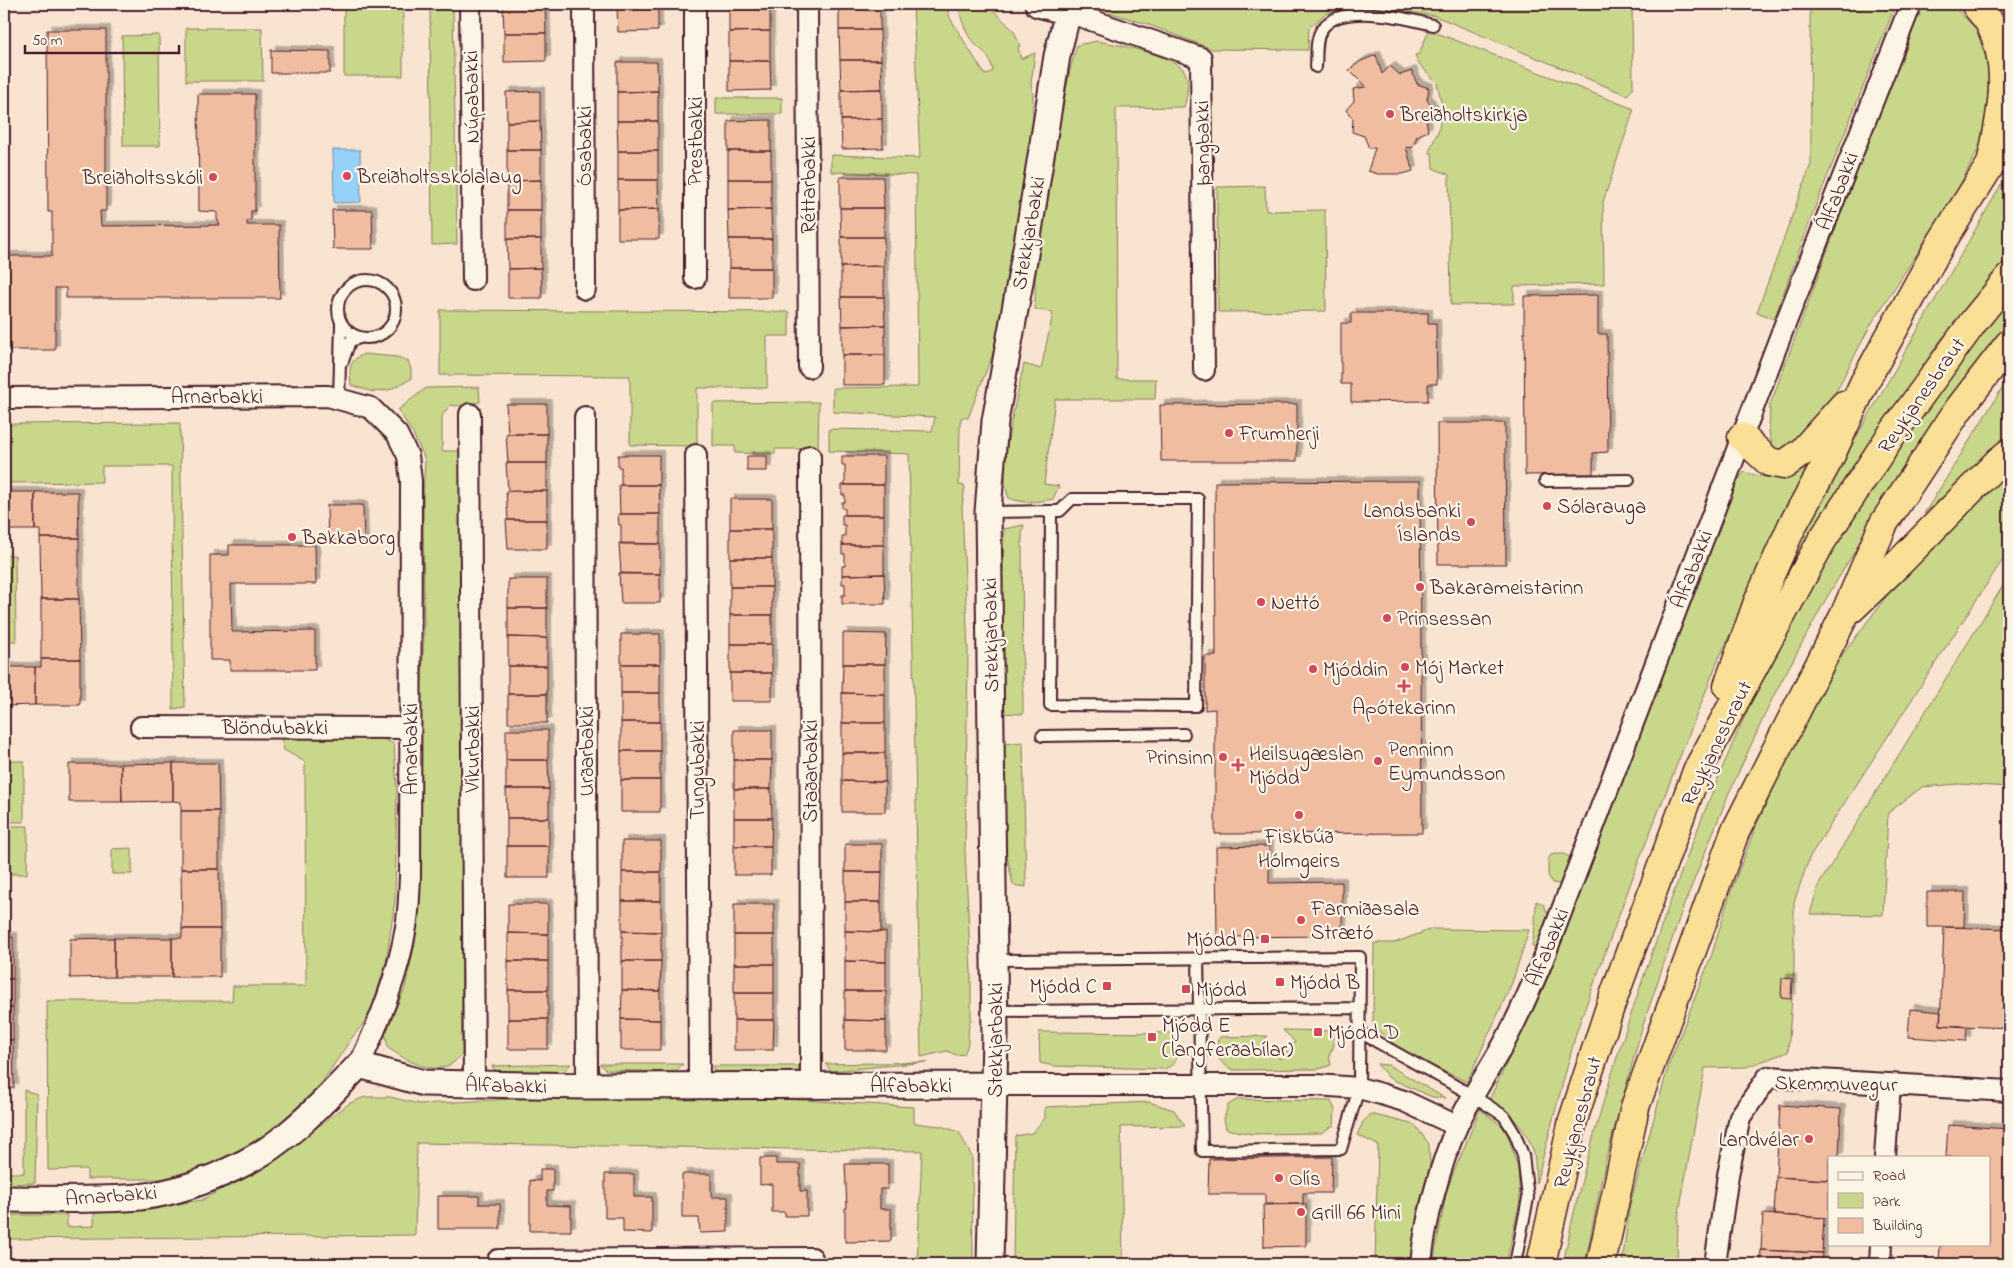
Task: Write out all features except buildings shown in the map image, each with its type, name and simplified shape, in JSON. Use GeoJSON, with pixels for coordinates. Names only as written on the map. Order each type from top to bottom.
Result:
{"type":"FeatureCollection","features":[{"type":"Feature","properties":{"kind":"highway"},"geometry":{"type":"LineString","coordinates":[[1697,772],[1758,602],[1792,526],[1829,459],[1864,384],[1941,244],[2000,155],[2005,83],[2002,59],[1997,40],[1989,22],[1974,4]]}},
{"type":"Feature","properties":{"kind":"highway","name":"Reykjanesbraut"},"geometry":{"type":"LineString","coordinates":[[1541,1264],[1574,1120],[1611,1004],[1697,772],[1821,542],[1890,437],[1974,321],[2009,278]]}},
{"type":"Feature","properties":{"kind":"highway","name":"Reykjanesbraut"},"geometry":{"type":"LineString","coordinates":[[1601,1264],[1635,1107],[1735,832],[1844,616],[1884,523],[1958,410],[2009,344]]}},
{"type":"Feature","properties":{"kind":"highway"},"geometry":{"type":"LineString","coordinates":[[1742,437],[1769,462],[1784,465],[1802,452],[1864,384]]}},
{"type":"Feature","properties":{"kind":"highway"},"geometry":{"type":"LineString","coordinates":[[1844,616],[1900,562],[1999,460],[2009,453]]}},
{"type":"Feature","properties":{"kind":"street","name":"Núpabakki"},"geometry":{"type":"LineString","coordinates":[[470,4],[472,280]]}},
{"type":"Feature","properties":{"kind":"street","name":"Ósabakki"},"geometry":{"type":"LineString","coordinates":[[584,4],[585,289]]}},
{"type":"Feature","properties":{"kind":"street","name":"Prestbakki"},"geometry":{"type":"LineString","coordinates":[[695,4],[695,278]]}},
{"type":"Feature","properties":{"kind":"street","name":"Réttarbakki"},"geometry":{"type":"LineString","coordinates":[[807,4],[808,367]]}},
{"type":"Feature","properties":{"kind":"street"},"geometry":{"type":"LineString","coordinates":[[1038,4],[1069,7]]}},
{"type":"Feature","properties":{"kind":"street","name":"Álfabakki"},"geometry":{"type":"LineString","coordinates":[[1421,1264],[1434,1194],[1457,1126],[1472,1095],[1507,1038],[1525,1003],[1544,957],[1742,437],[1911,4]]}},
{"type":"Feature","properties":{"kind":"street","name":"Þangbakki"},"geometry":{"type":"LineString","coordinates":[[1069,7],[1201,58],[1204,370]]}},
{"type":"Feature","properties":{"kind":"street","name":"Stekkjarbakki"},"geometry":{"type":"LineString","coordinates":[[990,1264],[995,1011],[988,512],[995,421],[1028,243],[1057,56],[1069,7]]}},
{"type":"Feature","properties":{"kind":"street","name":"Arnarbakki"},"geometry":{"type":"LineString","coordinates":[[4,398],[328,396],[371,408],[397,434],[408,456],[411,481],[410,877],[407,926],[397,972],[382,1016],[359,1065],[333,1092],[279,1141],[251,1159],[219,1175],[168,1191],[142,1196],[4,1199]]}},
{"type":"Feature","properties":{"kind":"street","name":"Víkurbakki"},"geometry":{"type":"LineString","coordinates":[[470,414],[474,1084]]}},
{"type":"Feature","properties":{"kind":"street","name":"Urðarbakki"},"geometry":{"type":"LineString","coordinates":[[585,417],[587,1086]]}},
{"type":"Feature","properties":{"kind":"street","name":"Tungubakki"},"geometry":{"type":"LineString","coordinates":[[696,455],[699,1086]]}},
{"type":"Feature","properties":{"kind":"street","name":"Staðarbakki"},"geometry":{"type":"LineString","coordinates":[[810,456],[811,1086]]}},
{"type":"Feature","properties":{"kind":"street","name":"Blöndubakki"},"geometry":{"type":"LineString","coordinates":[[141,727],[410,728]]}},
{"type":"Feature","properties":{"kind":"street","name":"Álfabakki"},"geometry":{"type":"LineString","coordinates":[[359,1065],[419,1083],[587,1086],[1316,1085],[1359,1088],[1404,1101],[1457,1126]]}},
{"type":"Feature","properties":{"kind":"street","name":"Skemmuvegur"},"geometry":{"type":"LineString","coordinates":[[1715,1264],[1728,1175],[1740,1118],[1768,1077],[2009,1091]]}},
{"type":"Feature","properties":{"kind":"street"},"geometry":{"type":"LineString","coordinates":[[1885,1156],[1890,1084]]}},
{"type":"Feature","properties":{"kind":"street"},"geometry":{"type":"LineString","coordinates":[[1880,1264],[1881,1246]]}},
{"type":"Feature","properties":{"kind":"street"},"geometry":{"type":"LineString","coordinates":[[498,1262],[812,1258]]}},
{"type":"Feature","properties":{"kind":"lane"},"geometry":{"type":"LineString","coordinates":[[1316,67],[1318,35],[1327,23],[1339,16],[1383,15],[1433,25]]}},
{"type":"Feature","properties":{"kind":"lane"},"geometry":{"type":"LineString","coordinates":[[340,371],[350,341],[381,335],[395,319],[396,308],[394,298],[388,289],[380,283],[369,280],[349,285],[342,293],[338,303],[338,314],[342,324],[346,330],[360,338]]}},
{"type":"Feature","properties":{"kind":"lane"},"geometry":{"type":"LineString","coordinates":[[340,399],[342,324]]}},
{"type":"Feature","properties":{"kind":"lane"},"geometry":{"type":"LineString","coordinates":[[1545,481],[1629,480]]}},
{"type":"Feature","properties":{"kind":"lane"},"geometry":{"type":"LineString","coordinates":[[988,512],[1051,511],[1060,511],[1072,499],[1198,500],[1196,706],[1050,705],[1051,511]]}},
{"type":"Feature","properties":{"kind":"lane"},"geometry":{"type":"LineString","coordinates":[[1042,736],[1184,734]]}},
{"type":"Feature","properties":{"kind":"lane"},"geometry":{"type":"LineString","coordinates":[[994,960],[1198,958],[1360,957],[1359,1088],[1341,1149],[1202,1151],[1198,958]]}},
{"type":"Feature","properties":{"kind":"lane"},"geometry":{"type":"LineString","coordinates":[[995,1011],[1360,1008]]}},
{"type":"Feature","properties":{"kind":"lane"},"geometry":{"type":"LineString","coordinates":[[1359,1032],[1472,1095],[1504,1116],[1515,1134],[1523,1155],[1528,1198],[1515,1264]]}},
{"type":"Feature","properties":{"kind":"green space"},"geometry":{"type":"Polygon","coordinates":[[[344,4],[403,4],[403,76],[344,76],[344,4]]]}},
{"type":"Feature","properties":{"kind":"green space"},"geometry":{"type":"Polygon","coordinates":[[[430,4],[453,4],[457,244],[432,245],[430,4]]]}},
{"type":"Feature","properties":{"kind":"green space"},"geometry":{"type":"Polygon","coordinates":[[[913,4],[946,4],[950,18],[985,75],[993,71],[991,64],[986,55],[968,34],[962,22],[958,4],[987,4],[1014,31],[1020,46],[1018,47],[1021,59],[1035,53],[1031,83],[1033,95],[1032,154],[997,336],[992,356],[968,418],[962,417],[960,422],[959,485],[965,486],[962,507],[968,651],[965,851],[971,972],[971,1019],[968,1028],[968,1044],[964,1054],[956,1055],[947,1051],[921,1057],[909,454],[829,451],[829,429],[932,431],[935,417],[833,412],[833,388],[918,387],[916,175],[831,172],[831,155],[920,158],[913,4]]]}},
{"type":"Feature","properties":{"kind":"green space"},"geometry":{"type":"Polygon","coordinates":[[[1097,4],[1632,4],[1633,89],[1627,95],[1435,16],[1365,6],[1345,7],[1325,14],[1309,28],[1308,50],[1212,49],[1144,23],[1111,13],[1097,4]]]}},
{"type":"Feature","properties":{"kind":"green space"},"geometry":{"type":"Polygon","coordinates":[[[1810,4],[1896,4],[1814,210],[1774,319],[1757,312],[1811,164],[1810,4]]]}},
{"type":"Feature","properties":{"kind":"green space"},"geometry":{"type":"Polygon","coordinates":[[[1922,4],[1950,4],[1976,28],[1994,82],[1981,144],[1942,220],[1912,261],[1870,326],[1829,405],[1791,450],[1773,450],[1769,432],[1770,405],[1914,18],[1922,4]]]}},
{"type":"Feature","properties":{"kind":"green space"},"geometry":{"type":"Polygon","coordinates":[[[1992,4],[2009,4],[2009,46],[1992,4]]]}},
{"type":"Feature","properties":{"kind":"green space"},"geometry":{"type":"Polygon","coordinates":[[[186,28],[262,28],[263,81],[186,81],[186,28]]]}},
{"type":"Feature","properties":{"kind":"green space"},"geometry":{"type":"Polygon","coordinates":[[[1429,30],[1634,109],[1603,202],[1604,284],[1514,286],[1514,304],[1451,305],[1449,175],[1433,168],[1432,153],[1429,152],[1439,129],[1442,105],[1437,83],[1418,63],[1415,55],[1419,54],[1429,30]]]}},
{"type":"Feature","properties":{"kind":"green space"},"geometry":{"type":"Polygon","coordinates":[[[159,35],[160,146],[123,146],[122,36],[159,35]]]}},
{"type":"Feature","properties":{"kind":"green space"},"geometry":{"type":"Polygon","coordinates":[[[1097,41],[1142,51],[1167,59],[1183,69],[1188,82],[1184,107],[1116,108],[1117,379],[1156,379],[1155,399],[1055,399],[1044,484],[1059,486],[1053,499],[1025,502],[1009,498],[1005,470],[1009,432],[1024,364],[1041,369],[1053,313],[1035,309],[1035,243],[1070,70],[1077,45],[1097,41]]]}},
{"type":"Feature","properties":{"kind":"green space"},"geometry":{"type":"Polygon","coordinates":[[[716,98],[782,98],[782,114],[716,114],[716,98]]]}},
{"type":"Feature","properties":{"kind":"green space"},"geometry":{"type":"Polygon","coordinates":[[[2009,177],[2009,256],[1940,341],[1810,539],[1800,535],[2001,185],[2009,177]]]}},
{"type":"Feature","properties":{"kind":"green space"},"geometry":{"type":"Polygon","coordinates":[[[1265,186],[1266,211],[1325,210],[1326,311],[1218,312],[1217,187],[1265,186]]]}},
{"type":"Feature","properties":{"kind":"green space"},"geometry":{"type":"Polygon","coordinates":[[[2009,297],[2009,327],[1965,382],[1893,487],[1826,599],[1774,695],[1729,793],[1682,910],[1642,1028],[1605,1163],[1585,1264],[1563,1264],[1591,1146],[1626,1030],[1686,859],[1743,720],[1786,630],[1855,511],[1929,402],[2009,297]]]}},
{"type":"Feature","properties":{"kind":"green space"},"geometry":{"type":"Polygon","coordinates":[[[440,310],[789,312],[789,336],[767,336],[767,388],[697,388],[697,446],[630,445],[630,376],[440,375],[440,310]]]}},
{"type":"Feature","properties":{"kind":"green space"},"geometry":{"type":"Polygon","coordinates":[[[364,354],[397,357],[408,361],[411,369],[411,379],[389,390],[373,392],[351,385],[350,370],[352,363],[364,354]]]}},
{"type":"Feature","properties":{"kind":"green space"},"geometry":{"type":"Polygon","coordinates":[[[2009,377],[2009,437],[1924,514],[2009,377]]]}},
{"type":"Feature","properties":{"kind":"green space"},"geometry":{"type":"Polygon","coordinates":[[[479,387],[480,402],[460,406],[450,405],[442,416],[442,451],[461,451],[462,1054],[451,1064],[435,1068],[418,1065],[388,1048],[385,1032],[405,988],[415,943],[418,776],[424,631],[423,499],[425,459],[412,432],[398,410],[426,388],[479,387]]]}},
{"type":"Feature","properties":{"kind":"green space"},"geometry":{"type":"Polygon","coordinates":[[[819,402],[818,449],[775,449],[775,454],[735,453],[735,446],[713,446],[713,403],[819,402]]]}},
{"type":"Feature","properties":{"kind":"green space"},"geometry":{"type":"Polygon","coordinates":[[[180,423],[185,707],[173,709],[172,466],[102,466],[102,482],[4,483],[4,424],[180,423]]]}},
{"type":"Feature","properties":{"kind":"green space"},"geometry":{"type":"Polygon","coordinates":[[[1806,469],[1719,658],[1638,863],[1577,1030],[1536,1183],[1534,1154],[1527,1137],[1511,1116],[1489,1100],[1549,975],[1736,483],[1744,472],[1776,478],[1806,469]]]}},
{"type":"Feature","properties":{"kind":"green space"},"geometry":{"type":"Polygon","coordinates":[[[2009,471],[2009,550],[1810,856],[1794,902],[1794,970],[1788,1052],[1746,1067],[1705,1068],[1678,1218],[1677,1264],[1622,1264],[1630,1204],[1669,1064],[1712,954],[1731,891],[1756,826],[1823,681],[1900,578],[1984,491],[2009,471]]]}},
{"type":"Feature","properties":{"kind":"green space"},"geometry":{"type":"Polygon","coordinates":[[[1024,525],[1022,533],[1023,714],[1000,713],[1004,529],[1024,525]]]}},
{"type":"Feature","properties":{"kind":"green space"},"geometry":{"type":"Polygon","coordinates":[[[4,555],[15,555],[16,641],[4,641],[4,555]]]}},
{"type":"Feature","properties":{"kind":"green space"},"geometry":{"type":"Polygon","coordinates":[[[2009,576],[2009,787],[1959,784],[1922,787],[1888,813],[1883,915],[1810,914],[1818,886],[2009,576]]]}},
{"type":"Feature","properties":{"kind":"green space"},"geometry":{"type":"Polygon","coordinates":[[[379,737],[394,744],[397,789],[395,900],[386,963],[370,1015],[351,1039],[321,1084],[270,1133],[213,1163],[166,1179],[87,1179],[87,1169],[48,1170],[47,1001],[232,1001],[233,986],[306,986],[305,762],[284,750],[281,738],[379,737]]]}},
{"type":"Feature","properties":{"kind":"green space"},"geometry":{"type":"Polygon","coordinates":[[[1023,742],[1026,887],[1013,885],[1004,841],[1003,744],[1023,742]]]}},
{"type":"Feature","properties":{"kind":"green space"},"geometry":{"type":"Polygon","coordinates":[[[4,761],[24,761],[24,822],[4,822],[4,761]]]}},
{"type":"Feature","properties":{"kind":"green space"},"geometry":{"type":"Polygon","coordinates":[[[4,826],[28,826],[27,874],[4,874],[4,826]]]}},
{"type":"Feature","properties":{"kind":"green space"},"geometry":{"type":"Polygon","coordinates":[[[132,848],[132,874],[112,874],[112,849],[132,848]]]}},
{"type":"Feature","properties":{"kind":"green space"},"geometry":{"type":"Polygon","coordinates":[[[1564,854],[1571,858],[1572,861],[1564,881],[1560,884],[1552,883],[1548,875],[1548,859],[1551,855],[1564,854]]]}},
{"type":"Feature","properties":{"kind":"green space"},"geometry":{"type":"Polygon","coordinates":[[[1536,901],[1544,905],[1550,918],[1535,948],[1532,947],[1536,901]]]}},
{"type":"Feature","properties":{"kind":"green space"},"geometry":{"type":"Polygon","coordinates":[[[1432,929],[1529,930],[1512,983],[1467,1082],[1405,1051],[1373,1025],[1374,943],[1394,943],[1432,929]]]}},
{"type":"Feature","properties":{"kind":"green space"},"geometry":{"type":"Polygon","coordinates":[[[1283,1030],[1333,1031],[1334,1046],[1329,1055],[1331,1065],[1319,1069],[1234,1070],[1224,1065],[1216,1052],[1217,1042],[1220,1037],[1268,1036],[1262,1042],[1280,1059],[1295,1042],[1283,1030]]]}},
{"type":"Feature","properties":{"kind":"green space"},"geometry":{"type":"Polygon","coordinates":[[[1039,1032],[1172,1033],[1179,1044],[1179,1052],[1174,1064],[1165,1069],[1054,1066],[1040,1063],[1039,1032]]]}},
{"type":"Feature","properties":{"kind":"green space"},"geometry":{"type":"Polygon","coordinates":[[[928,1062],[831,1071],[825,1064],[928,1062]]]}},
{"type":"Feature","properties":{"kind":"green space"},"geometry":{"type":"Polygon","coordinates":[[[571,1064],[562,1073],[499,1075],[492,1066],[571,1064]]]}},
{"type":"Feature","properties":{"kind":"green space"},"geometry":{"type":"Polygon","coordinates":[[[600,1064],[683,1064],[674,1072],[606,1070],[600,1064]]]}},
{"type":"Feature","properties":{"kind":"green space"},"geometry":{"type":"Polygon","coordinates":[[[1377,1064],[1388,1065],[1445,1098],[1432,1097],[1389,1078],[1377,1064]]]}},
{"type":"Feature","properties":{"kind":"green space"},"geometry":{"type":"Polygon","coordinates":[[[712,1066],[801,1066],[796,1073],[715,1073],[712,1066]]]}},
{"type":"Feature","properties":{"kind":"green space"},"geometry":{"type":"Polygon","coordinates":[[[24,1090],[37,1094],[35,1183],[4,1184],[4,1173],[24,1173],[24,1090]]]}},
{"type":"Feature","properties":{"kind":"green space"},"geometry":{"type":"Polygon","coordinates":[[[736,1096],[914,1107],[914,1123],[941,1126],[959,1132],[972,1157],[973,1264],[917,1264],[922,1151],[417,1143],[415,1235],[4,1239],[4,1215],[67,1215],[67,1227],[94,1226],[94,1213],[135,1211],[202,1200],[269,1163],[350,1103],[365,1097],[390,1097],[419,1104],[531,1098],[736,1096]]]}},
{"type":"Feature","properties":{"kind":"green space"},"geometry":{"type":"Polygon","coordinates":[[[1238,1099],[1331,1101],[1335,1110],[1334,1125],[1321,1133],[1252,1134],[1226,1129],[1224,1119],[1228,1105],[1238,1099]]]}},
{"type":"Feature","properties":{"kind":"green space"},"geometry":{"type":"Polygon","coordinates":[[[1149,1102],[1174,1110],[1185,1126],[1121,1127],[1123,1264],[1013,1264],[1015,1136],[1032,1133],[1045,1118],[1045,1107],[1149,1102]]]}},
{"type":"Feature","properties":{"kind":"green space"},"geometry":{"type":"Polygon","coordinates":[[[1480,1109],[1506,1129],[1518,1168],[1520,1201],[1506,1264],[1433,1264],[1447,1189],[1480,1109]]]}},
{"type":"Feature","properties":{"kind":"green space"},"geometry":{"type":"Polygon","coordinates":[[[1371,1114],[1415,1125],[1429,1144],[1430,1166],[1417,1212],[1411,1264],[1375,1264],[1378,1145],[1357,1135],[1363,1122],[1371,1114]]]}},
{"type":"Feature","properties":{"kind":"water","name":"Breiðholtsskólalaug"},"geometry":{"type":"Polygon","coordinates":[[[333,150],[360,150],[361,202],[334,203],[333,150]]]}},
{"type":"Feature","properties":{"kind":"place","name":"Breiðholtskirkja"},"geometry":{"type":"Point","coordinates":[1390,114]}},
{"type":"Feature","properties":{"kind":"place","name":"Breiðholtsskólalaug"},"geometry":{"type":"Point","coordinates":[347,176]}},
{"type":"Feature","properties":{"kind":"place","name":"Breiðholtsskóli"},"geometry":{"type":"Point","coordinates":[213,177]}},
{"type":"Feature","properties":{"kind":"place","name":"Frumherji"},"geometry":{"type":"Point","coordinates":[1229,433]}},
{"type":"Feature","properties":{"kind":"place","name":"Sólarauga"},"geometry":{"type":"Point","coordinates":[1547,506]}},
{"type":"Feature","properties":{"kind":"place","name":"Landsbanki Íslands"},"geometry":{"type":"Point","coordinates":[1471,522]}},
{"type":"Feature","properties":{"kind":"place","name":"Bakkaborg"},"geometry":{"type":"Point","coordinates":[292,537]}},
{"type":"Feature","properties":{"kind":"place","name":"Bakarameistarinn"},"geometry":{"type":"Point","coordinates":[1420,587]}},
{"type":"Feature","properties":{"kind":"place","name":"Nettó"},"geometry":{"type":"Point","coordinates":[1261,602]}},
{"type":"Feature","properties":{"kind":"place","name":"Prinsessan"},"geometry":{"type":"Point","coordinates":[1387,618]}},
{"type":"Feature","properties":{"kind":"place","name":"Mój Market"},"geometry":{"type":"Point","coordinates":[1405,667]}},
{"type":"Feature","properties":{"kind":"place","name":"Mjóddin"},"geometry":{"type":"Point","coordinates":[1313,669]}},
{"type":"Feature","properties":{"kind":"place","name":"Apótekarinn"},"geometry":{"type":"Point","coordinates":[1404,686]}},
{"type":"Feature","properties":{"kind":"place","name":"Prinsinn"},"geometry":{"type":"Point","coordinates":[1223,757]}},
{"type":"Feature","properties":{"kind":"place","name":"Penninn Eymundsson"},"geometry":{"type":"Point","coordinates":[1378,761]}},
{"type":"Feature","properties":{"kind":"place","name":"Heilsugæslan Mjódd"},"geometry":{"type":"Point","coordinates":[1238,765]}},
{"type":"Feature","properties":{"kind":"place","name":"Fiskbúð Hólmgeirs"},"geometry":{"type":"Point","coordinates":[1299,815]}},
{"type":"Feature","properties":{"kind":"place","name":"Farmiðasala Strætó"},"geometry":{"type":"Point","coordinates":[1301,920]}},
{"type":"Feature","properties":{"kind":"place","name":"Mjódd A"},"geometry":{"type":"Point","coordinates":[1265,939]}},
{"type":"Feature","properties":{"kind":"place","name":"Mjódd B"},"geometry":{"type":"Point","coordinates":[1280,982]}},
{"type":"Feature","properties":{"kind":"place","name":"Mjódd C"},"geometry":{"type":"Point","coordinates":[1107,986]}},
{"type":"Feature","properties":{"kind":"place","name":"Mjódd"},"geometry":{"type":"Point","coordinates":[1186,989]}},
{"type":"Feature","properties":{"kind":"place","name":"Mjódd D"},"geometry":{"type":"Point","coordinates":[1318,1032]}},
{"type":"Feature","properties":{"kind":"place","name":"Mjódd E (langferðabílar)"},"geometry":{"type":"Point","coordinates":[1152,1037]}},
{"type":"Feature","properties":{"kind":"place","name":"Landvélar"},"geometry":{"type":"Point","coordinates":[1809,1139]}},
{"type":"Feature","properties":{"kind":"place","name":"Olís"},"geometry":{"type":"Point","coordinates":[1279,1178]}},
{"type":"Feature","properties":{"kind":"place","name":"Grill 66 Mini"},"geometry":{"type":"Point","coordinates":[1301,1212]}}]}
